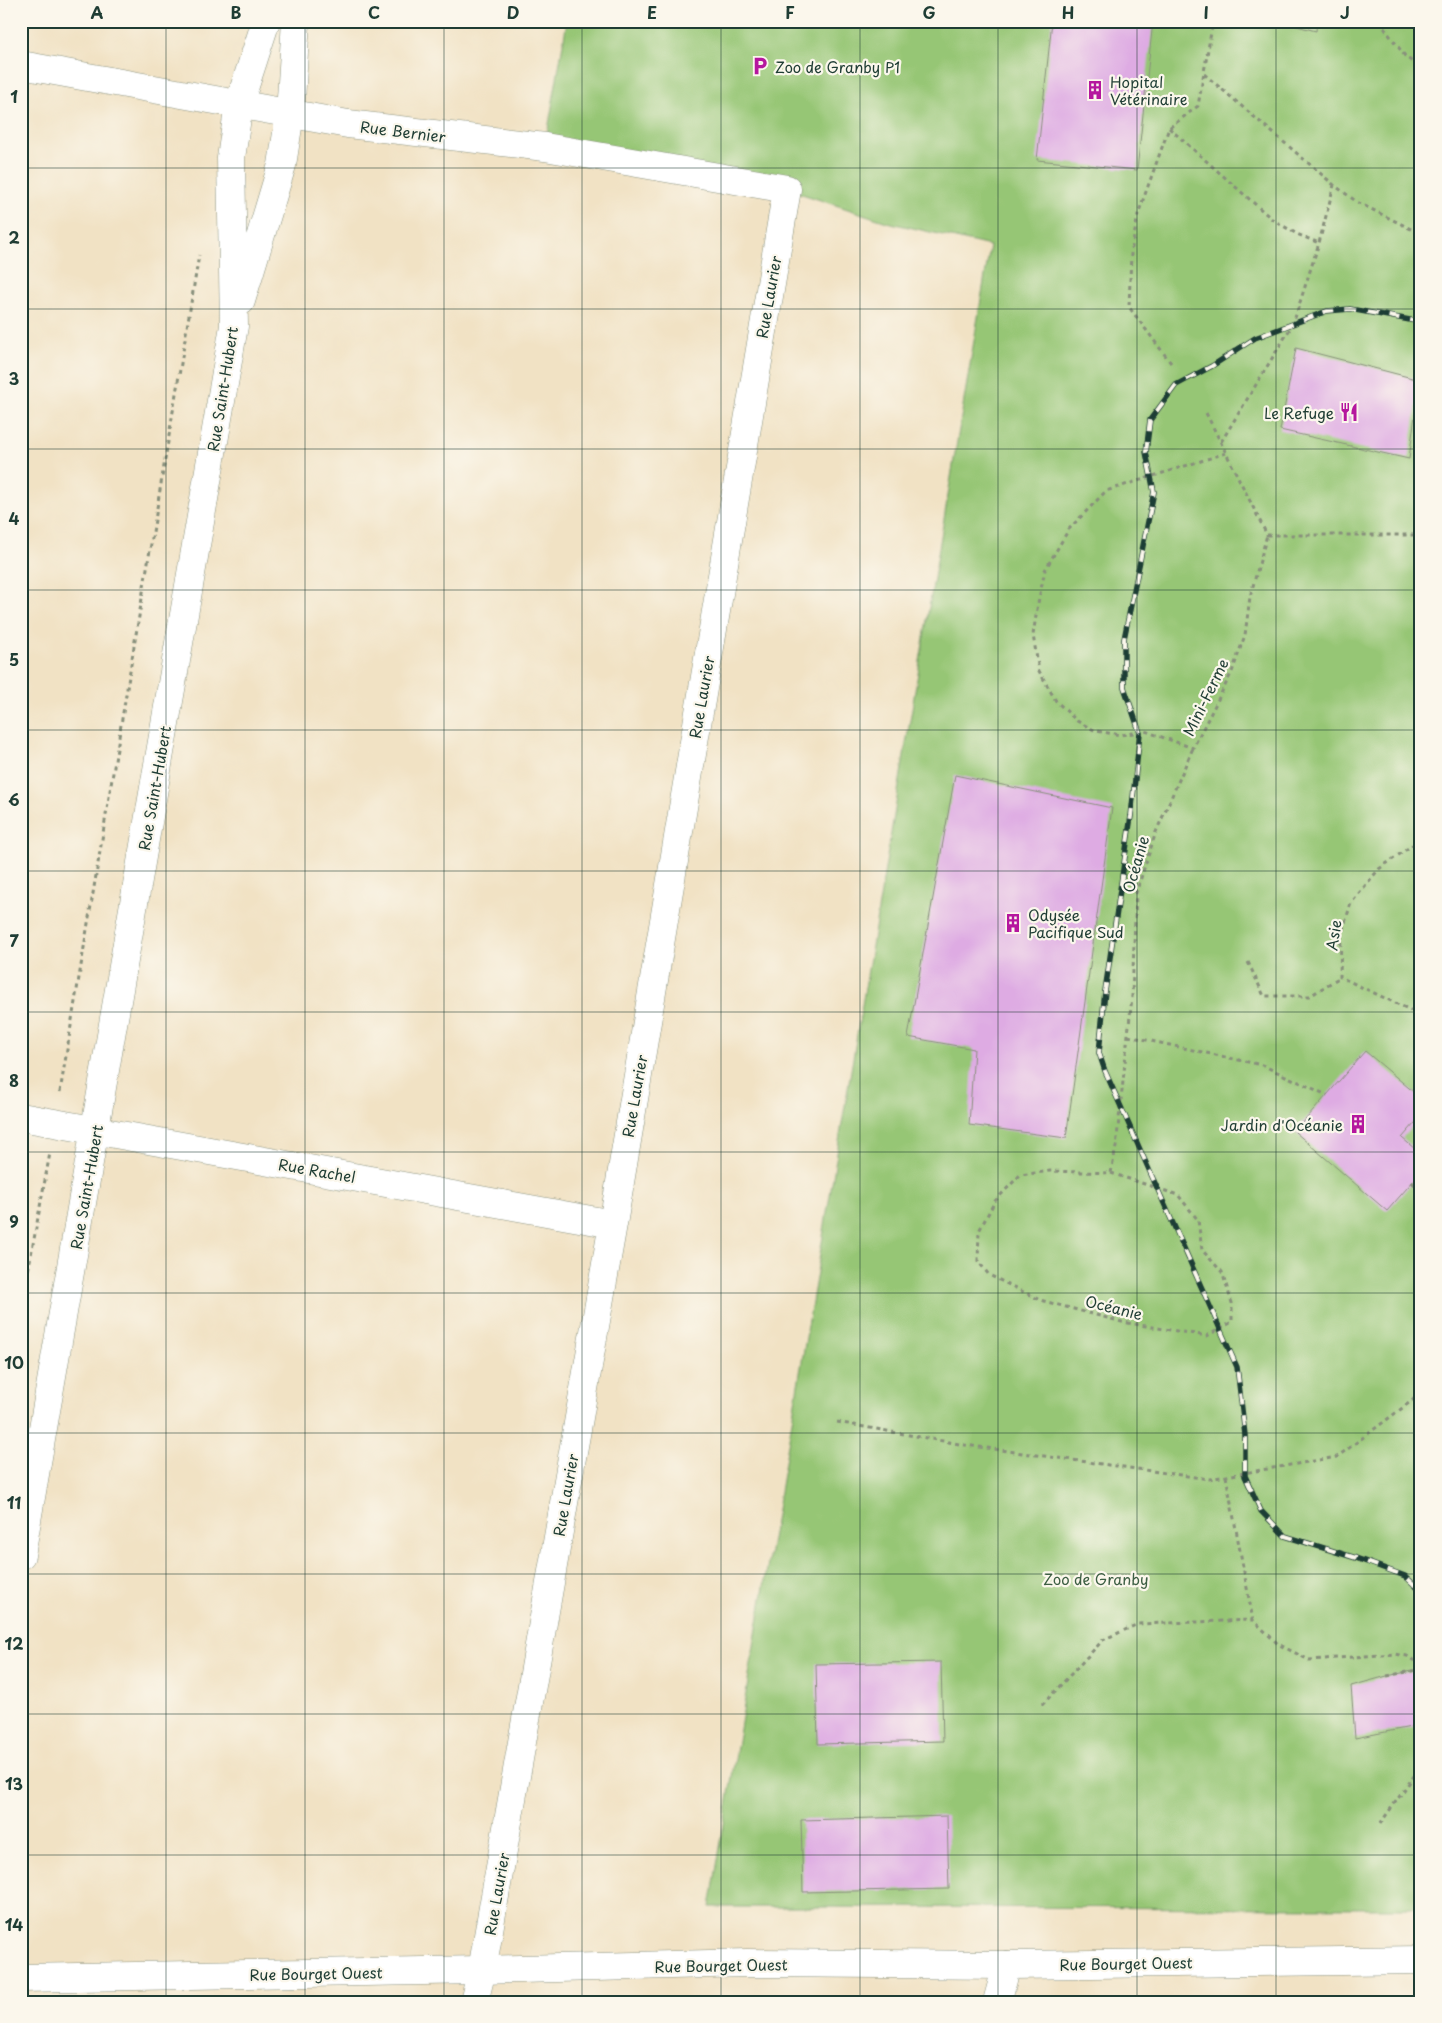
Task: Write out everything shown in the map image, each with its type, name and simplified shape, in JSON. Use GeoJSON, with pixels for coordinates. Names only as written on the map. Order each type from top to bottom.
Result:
{"type":"FeatureCollection","features":[{"type":"Feature","properties":{"kind":"street","name":"Rue Saint-Hubert"},"geometry":{"type":"LineString","coordinates":[[21,1555],[234,326],[230,158],[239,104],[266,21]]}},
{"type":"Feature","properties":{"kind":"street"},"geometry":{"type":"LineString","coordinates":[[234,326],[282,166],[290,114],[296,21]]}},
{"type":"Feature","properties":{"kind":"street","name":"Rue Bernier"},"geometry":{"type":"LineString","coordinates":[[21,65],[348,124],[546,147],[787,189]]}},
{"type":"Feature","properties":{"kind":"street","name":"Rue Laurier"},"geometry":{"type":"LineString","coordinates":[[474,2002],[482,1970],[613,1224],[787,189]]}},
{"type":"Feature","properties":{"kind":"street","name":"Rue Rachel"},"geometry":{"type":"LineString","coordinates":[[21,1117],[613,1224]]}},
{"type":"Feature","properties":{"kind":"street","name":"Rue Bourget Ouest"},"geometry":{"type":"LineString","coordinates":[[21,1978],[482,1970],[747,1963],[1007,1965],[1421,1960]]}},
{"type":"Feature","properties":{"kind":"street"},"geometry":{"type":"LineString","coordinates":[[997,2002],[1007,1965]]}},
{"type":"Feature","properties":{"kind":"path"},"geometry":{"type":"LineString","coordinates":[[1171,363],[1129,307],[1131,254],[1138,214],[1169,128],[1198,106],[1213,21]]}},
{"type":"Feature","properties":{"kind":"path"},"geometry":{"type":"LineString","coordinates":[[1379,21],[1405,56],[1421,69]]}},
{"type":"Feature","properties":{"kind":"path"},"geometry":{"type":"LineString","coordinates":[[1204,74],[1334,186],[1356,202],[1421,234]]}},
{"type":"Feature","properties":{"kind":"path"},"geometry":{"type":"LineString","coordinates":[[1169,128],[1273,220],[1297,234],[1319,243]]}},
{"type":"Feature","properties":{"kind":"path"},"geometry":{"type":"LineString","coordinates":[[1221,442],[1293,324],[1319,243],[1334,186]]}},
{"type":"Feature","properties":{"kind":"path"},"geometry":{"type":"LineString","coordinates":[[21,1310],[55,1123],[200,250]]}},
{"type":"Feature","properties":{"kind":"path"},"geometry":{"type":"LineString","coordinates":[[1206,413],[1267,535],[1420,534]]}},
{"type":"Feature","properties":{"kind":"path","name":"Mini-Ferme"},"geometry":{"type":"LineString","coordinates":[[1226,453],[1106,491],[1068,529],[1045,570],[1034,635],[1039,671],[1056,701],[1077,721],[1096,731],[1121,735],[1145,731],[1193,748],[1232,672],[1245,635],[1250,597],[1267,535]]}},
{"type":"Feature","properties":{"kind":"path","name":"Océanie"},"geometry":{"type":"LineString","coordinates":[[1111,1173],[1116,1147],[1132,997],[1136,893],[1156,832],[1193,748]]}},
{"type":"Feature","properties":{"kind":"path","name":"Asie"},"geometry":{"type":"LineString","coordinates":[[1340,977],[1341,936],[1350,903],[1379,869],[1421,839]]}},
{"type":"Feature","properties":{"kind":"path"},"geometry":{"type":"LineString","coordinates":[[1248,962],[1264,996],[1310,996],[1340,977],[1421,1015]]}},
{"type":"Feature","properties":{"kind":"path"},"geometry":{"type":"LineString","coordinates":[[1128,1036],[1262,1065],[1327,1095]]}},
{"type":"Feature","properties":{"kind":"path","name":"Océanie"},"geometry":{"type":"LineString","coordinates":[[1050,1171],[1111,1173],[1178,1195],[1198,1220],[1202,1250],[1222,1272],[1232,1302],[1232,1322],[1207,1336],[1122,1322],[1040,1300],[990,1275],[978,1261],[979,1231],[994,1201],[1020,1175],[1050,1171]]}},
{"type":"Feature","properties":{"kind":"path"},"geometry":{"type":"LineString","coordinates":[[1412,1182],[1421,1192]]}},
{"type":"Feature","properties":{"kind":"path"},"geometry":{"type":"LineString","coordinates":[[837,1422],[965,1445],[1208,1479],[1337,1457],[1413,1400],[1421,1390]]}},
{"type":"Feature","properties":{"kind":"path"},"geometry":{"type":"LineString","coordinates":[[1226,1476],[1253,1620],[1278,1644],[1309,1660],[1395,1654],[1407,1656],[1421,1664]]}},
{"type":"Feature","properties":{"kind":"path"},"geometry":{"type":"LineString","coordinates":[[1042,1705],[1103,1640],[1138,1624],[1253,1620]]}},
{"type":"Feature","properties":{"kind":"path"},"geometry":{"type":"LineString","coordinates":[[1387,1676],[1421,1669]]}},
{"type":"Feature","properties":{"kind":"path"},"geometry":{"type":"LineString","coordinates":[[1380,1824],[1421,1766]]}},
{"type":"Feature","properties":{"kind":"green space","name":"Zoo de Granby"},"geometry":{"type":"Polygon","coordinates":[[[567,21],[1421,21],[1421,1908],[710,1907],[990,246],[887,222],[787,189],[545,147],[567,21]]]}},
{"type":"Feature","properties":{"kind":"building","name":"Hopital Vétérinaire"},"geometry":{"type":"Polygon","coordinates":[[[1052,21],[1153,21],[1137,170],[1037,160],[1052,21]]]}},
{"type":"Feature","properties":{"kind":"building"},"geometry":{"type":"Polygon","coordinates":[[[1277,21],[1317,21],[1316,31],[1277,21]]]}},
{"type":"Feature","properties":{"kind":"building","name":"Le Refuge"},"geometry":{"type":"Polygon","coordinates":[[[1296,348],[1420,380],[1409,459],[1280,430],[1296,348]]]}},
{"type":"Feature","properties":{"kind":"building","name":"Odysée Pacifique Sud"},"geometry":{"type":"Polygon","coordinates":[[[955,775],[1112,808],[1066,1138],[969,1125],[974,1049],[908,1037],[955,775]]]}},
{"type":"Feature","properties":{"kind":"building","name":"Jardin d'Océanie"},"geometry":{"type":"Polygon","coordinates":[[[1365,1051],[1421,1098],[1421,1116],[1402,1138],[1421,1154],[1421,1172],[1387,1211],[1295,1132],[1365,1051]]]}},
{"type":"Feature","properties":{"kind":"building"},"geometry":{"type":"Polygon","coordinates":[[[941,1662],[943,1741],[818,1744],[816,1664],[941,1662]]]}},
{"type":"Feature","properties":{"kind":"building"},"geometry":{"type":"Polygon","coordinates":[[[1421,1669],[1421,1725],[1355,1738],[1351,1686],[1421,1669]]]}},
{"type":"Feature","properties":{"kind":"building"},"geometry":{"type":"Polygon","coordinates":[[[947,1816],[949,1889],[803,1892],[801,1820],[947,1816]]]}},
{"type":"Feature","properties":{"kind":"railway"},"geometry":{"type":"LineString","coordinates":[[1421,322],[1350,309],[1327,311],[1255,338],[1212,366],[1176,385],[1150,420],[1146,452],[1154,492],[1124,639],[1124,687],[1140,733],[1131,816],[1105,991],[1099,1053],[1105,1071],[1237,1367],[1245,1435],[1245,1476],[1261,1511],[1285,1536],[1356,1558],[1405,1576],[1421,1591]]}},
{"type":"Feature","properties":{"kind":"place","name":"Zoo de Granby P1"},"geometry":{"type":"Point","coordinates":[760,66]}},
{"type":"Feature","properties":{"kind":"place","name":"Hopital Vétérinaire"},"geometry":{"type":"Point","coordinates":[1095,90]}},
{"type":"Feature","properties":{"kind":"place","name":"Le Refuge"},"geometry":{"type":"Point","coordinates":[1349,412]}},
{"type":"Feature","properties":{"kind":"place","name":"Odysée Pacifique Sud"},"geometry":{"type":"Point","coordinates":[1013,923]}},
{"type":"Feature","properties":{"kind":"place","name":"Jardin d'Océanie"},"geometry":{"type":"Point","coordinates":[1358,1124]}}]}
